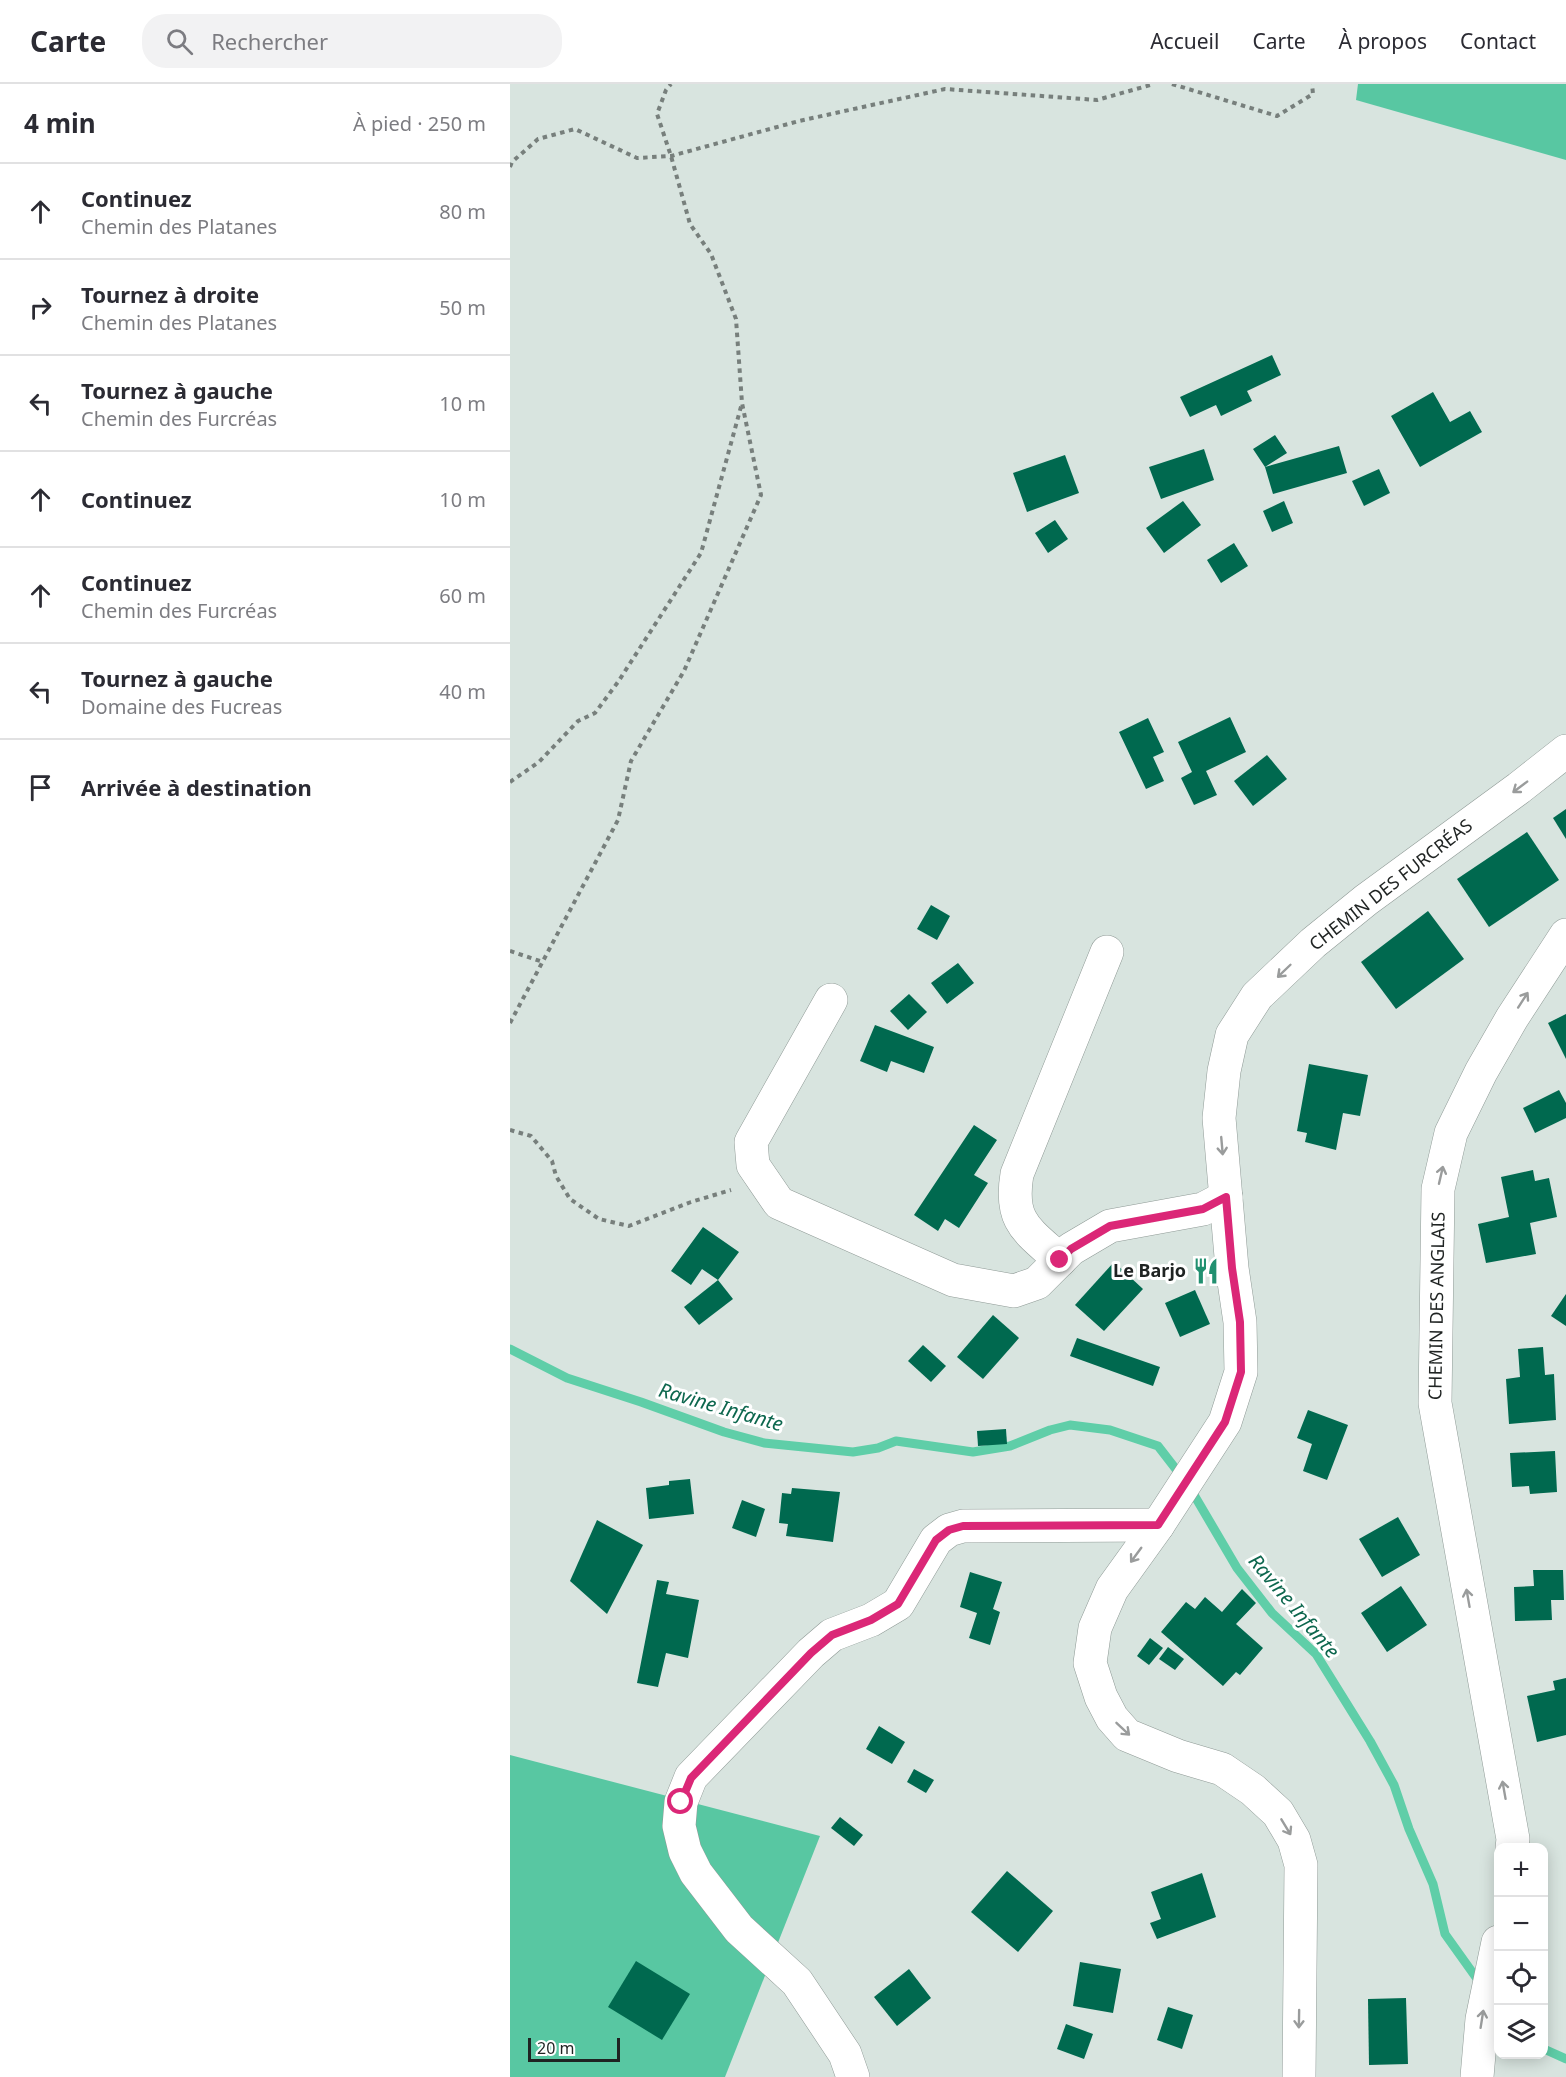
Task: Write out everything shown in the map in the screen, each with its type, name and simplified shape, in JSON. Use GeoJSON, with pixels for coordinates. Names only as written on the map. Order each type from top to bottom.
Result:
{"type":"FeatureCollection","features":[{"type":"Feature","properties":{"kind":"street","name":"CHEMIN DES FURCRÉAS"},"geometry":{"type":"LineString","coordinates":[[1158,1525],[1225,1422],[1241,1372],[1240,1322],[1232,1268],[1220,1118],[1224,1071],[1232,1035],[1257,996],[1313,943],[1366,900],[1566,751]]}},
{"type":"Feature","properties":{"kind":"street","name":"CHEMIN DES ANGLAIS"},"geometry":{"type":"LineString","coordinates":[[1513,1843],[1435,1403],[1438,1189],[1451,1133],[1480,1072],[1566,935]]}},
{"type":"Feature","properties":{"kind":"street"},"geometry":{"type":"LineString","coordinates":[[1060,1260],[1028,1231],[1016,1211],[1014,1195],[1017,1174],[1107,952]]}},
{"type":"Feature","properties":{"kind":"street"},"geometry":{"type":"LineString","coordinates":[[831,1000],[751,1142],[753,1165],[779,1203],[953,1280],[1014,1290],[1038,1283],[1071,1249],[1110,1226],[1203,1209],[1226,1197]]}},
{"type":"Feature","properties":{"kind":"street"},"geometry":{"type":"LineString","coordinates":[[853,2077],[845,2054],[797,1982],[739,1929],[696,1873],[685,1851],[679,1826],[681,1802],[691,1778],[811,1653],[832,1635],[871,1620],[898,1604],[928,1551],[936,1540],[949,1530],[963,1526],[1158,1525]]}},
{"type":"Feature","properties":{"kind":"street"},"geometry":{"type":"LineString","coordinates":[[1158,1525],[1112,1589],[1095,1628],[1090,1663],[1101,1697],[1112,1718],[1127,1735],[1178,1756],[1222,1769],[1253,1790],[1278,1814],[1294,1840],[1301,1864],[1299,2077]]}},
{"type":"Feature","properties":{"kind":"street"},"geometry":{"type":"LineString","coordinates":[[1477,2077],[1482,2019],[1496,1951]]}},
{"type":"Feature","properties":{"kind":"path"},"geometry":{"type":"LineString","coordinates":[[510,1023],[618,820],[631,761],[684,671],[761,495],[742,403],[736,319],[711,254],[690,224],[657,114],[666,90],[671,84]]}},
{"type":"Feature","properties":{"kind":"path"},"geometry":{"type":"LineString","coordinates":[[510,167],[512,162],[537,139],[574,129],[637,158],[671,156],[799,121],[945,89],[1097,100],[1154,84]]}},
{"type":"Feature","properties":{"kind":"path"},"geometry":{"type":"LineString","coordinates":[[1172,84],[1277,116],[1313,94],[1312,84]]}},
{"type":"Feature","properties":{"kind":"path"},"geometry":{"type":"LineString","coordinates":[[510,782],[539,762],[578,721],[595,713],[618,682],[701,553],[742,403]]}},
{"type":"Feature","properties":{"kind":"path"},"geometry":{"type":"LineString","coordinates":[[510,951],[543,962]]}},
{"type":"Feature","properties":{"kind":"path"},"geometry":{"type":"LineString","coordinates":[[510,1130],[531,1136],[552,1161],[556,1176],[570,1199],[599,1219],[629,1226],[691,1202],[762,1181]]}},
{"type":"Feature","properties":{"kind":"green space"},"geometry":{"type":"Polygon","coordinates":[[[1358,84],[1566,84],[1566,160],[1356,100],[1358,84]]]}},
{"type":"Feature","properties":{"kind":"green space"},"geometry":{"type":"Polygon","coordinates":[[[510,1755],[820,1836],[725,2077],[510,2077],[510,1755]]]}},
{"type":"Feature","properties":{"kind":"building"},"geometry":{"type":"Polygon","coordinates":[[[1272,355],[1281,375],[1247,391],[1252,401],[1221,416],[1216,405],[1190,417],[1180,397],[1272,355]]]}},
{"type":"Feature","properties":{"kind":"building"},"geometry":{"type":"Polygon","coordinates":[[[1433,392],[1450,422],[1470,411],[1482,432],[1420,467],[1391,416],[1433,392]]]}},
{"type":"Feature","properties":{"kind":"building"},"geometry":{"type":"Polygon","coordinates":[[[1275,435],[1287,453],[1265,467],[1253,449],[1275,435]]]}},
{"type":"Feature","properties":{"kind":"building"},"geometry":{"type":"Polygon","coordinates":[[[1339,446],[1347,473],[1273,494],[1265,467],[1339,446]]]}},
{"type":"Feature","properties":{"kind":"building"},"geometry":{"type":"Polygon","coordinates":[[[1204,449],[1214,480],[1161,499],[1149,467],[1204,449]]]}},
{"type":"Feature","properties":{"kind":"building"},"geometry":{"type":"Polygon","coordinates":[[[1065,455],[1079,493],[1027,512],[1013,473],[1065,455]]]}},
{"type":"Feature","properties":{"kind":"building"},"geometry":{"type":"Polygon","coordinates":[[[1379,469],[1390,493],[1364,506],[1352,481],[1379,469]]]}},
{"type":"Feature","properties":{"kind":"building"},"geometry":{"type":"Polygon","coordinates":[[[1183,501],[1201,525],[1164,553],[1146,528],[1183,501]]]}},
{"type":"Feature","properties":{"kind":"building"},"geometry":{"type":"Polygon","coordinates":[[[1284,501],[1293,523],[1272,532],[1263,511],[1284,501]]]}},
{"type":"Feature","properties":{"kind":"building"},"geometry":{"type":"Polygon","coordinates":[[[1055,520],[1068,539],[1048,553],[1035,533],[1055,520]]]}},
{"type":"Feature","properties":{"kind":"building"},"geometry":{"type":"Polygon","coordinates":[[[1234,543],[1248,566],[1221,583],[1207,560],[1234,543]]]}},
{"type":"Feature","properties":{"kind":"building"},"geometry":{"type":"Polygon","coordinates":[[[1230,717],[1246,752],[1206,771],[1217,795],[1194,805],[1181,778],[1192,772],[1178,742],[1230,717]]]}},
{"type":"Feature","properties":{"kind":"building"},"geometry":{"type":"Polygon","coordinates":[[[1148,718],[1164,752],[1153,757],[1164,781],[1146,789],[1119,732],[1148,718]]]}},
{"type":"Feature","properties":{"kind":"building"},"geometry":{"type":"Polygon","coordinates":[[[1267,755],[1287,779],[1253,806],[1234,781],[1267,755]]]}},
{"type":"Feature","properties":{"kind":"building"},"geometry":{"type":"Polygon","coordinates":[[[1566,809],[1566,839],[1553,818],[1566,809]]]}},
{"type":"Feature","properties":{"kind":"building"},"geometry":{"type":"Polygon","coordinates":[[[1527,832],[1559,880],[1489,927],[1457,879],[1527,832]]]}},
{"type":"Feature","properties":{"kind":"building"},"geometry":{"type":"Polygon","coordinates":[[[931,905],[950,916],[937,940],[917,929],[931,905]]]}},
{"type":"Feature","properties":{"kind":"building"},"geometry":{"type":"Polygon","coordinates":[[[1428,911],[1464,959],[1396,1009],[1361,962],[1428,911]]]}},
{"type":"Feature","properties":{"kind":"building"},"geometry":{"type":"Polygon","coordinates":[[[958,963],[974,983],[947,1004],[931,983],[958,963]]]}},
{"type":"Feature","properties":{"kind":"building"},"geometry":{"type":"Polygon","coordinates":[[[909,994],[927,1012],[908,1030],[890,1011],[909,994]]]}},
{"type":"Feature","properties":{"kind":"building"},"geometry":{"type":"Polygon","coordinates":[[[1566,1014],[1566,1059],[1548,1023],[1566,1014]]]}},
{"type":"Feature","properties":{"kind":"building"},"geometry":{"type":"Polygon","coordinates":[[[875,1025],[934,1047],[924,1073],[891,1061],[887,1072],[860,1061],[875,1025]]]}},
{"type":"Feature","properties":{"kind":"building"},"geometry":{"type":"Polygon","coordinates":[[[1309,1064],[1368,1075],[1360,1116],[1343,1113],[1336,1150],[1305,1142],[1307,1133],[1297,1131],[1309,1064]]]}},
{"type":"Feature","properties":{"kind":"building"},"geometry":{"type":"Polygon","coordinates":[[[1559,1090],[1566,1103],[1566,1118],[1535,1133],[1523,1108],[1559,1090]]]}},
{"type":"Feature","properties":{"kind":"building"},"geometry":{"type":"Polygon","coordinates":[[[974,1125],[997,1140],[974,1175],[988,1183],[959,1228],[945,1219],[938,1231],[914,1215],[974,1125]]]}},
{"type":"Feature","properties":{"kind":"building"},"geometry":{"type":"Polygon","coordinates":[[[1533,1170],[1535,1181],[1549,1178],[1557,1217],[1530,1223],[1536,1254],[1486,1263],[1478,1224],[1509,1217],[1501,1177],[1533,1170]]]}},
{"type":"Feature","properties":{"kind":"building"},"geometry":{"type":"Polygon","coordinates":[[[703,1227],[739,1252],[718,1280],[702,1269],[691,1285],[671,1271],[703,1227]]]}},
{"type":"Feature","properties":{"kind":"building"},"geometry":{"type":"Polygon","coordinates":[[[1114,1262],[1143,1289],[1104,1331],[1075,1305],[1114,1262]]]}},
{"type":"Feature","properties":{"kind":"building"},"geometry":{"type":"Polygon","coordinates":[[[718,1280],[733,1299],[699,1325],[684,1307],[718,1280]]]}},
{"type":"Feature","properties":{"kind":"building"},"geometry":{"type":"Polygon","coordinates":[[[1195,1290],[1210,1324],[1180,1337],[1165,1303],[1195,1290]]]}},
{"type":"Feature","properties":{"kind":"building"},"geometry":{"type":"Polygon","coordinates":[[[1566,1294],[1566,1326],[1551,1316],[1566,1294]]]}},
{"type":"Feature","properties":{"kind":"building"},"geometry":{"type":"Polygon","coordinates":[[[993,1315],[1019,1338],[983,1379],[957,1357],[993,1315]]]}},
{"type":"Feature","properties":{"kind":"building"},"geometry":{"type":"Polygon","coordinates":[[[1077,1338],[1160,1367],[1153,1386],[1070,1356],[1077,1338]]]}},
{"type":"Feature","properties":{"kind":"building"},"geometry":{"type":"Polygon","coordinates":[[[923,1345],[946,1366],[931,1382],[908,1361],[923,1345]]]}},
{"type":"Feature","properties":{"kind":"building"},"geometry":{"type":"Polygon","coordinates":[[[1543,1347],[1545,1375],[1554,1374],[1556,1420],[1509,1424],[1506,1379],[1520,1377],[1518,1349],[1543,1347]]]}},
{"type":"Feature","properties":{"kind":"building"},"geometry":{"type":"Polygon","coordinates":[[[1308,1410],[1348,1425],[1327,1480],[1303,1471],[1312,1444],[1297,1438],[1308,1410]]]}},
{"type":"Feature","properties":{"kind":"building"},"geometry":{"type":"Polygon","coordinates":[[[1006,1429],[1007,1444],[978,1446],[977,1431],[1006,1429]]]}},
{"type":"Feature","properties":{"kind":"building"},"geometry":{"type":"Polygon","coordinates":[[[1555,1451],[1557,1492],[1530,1494],[1529,1486],[1512,1487],[1510,1453],[1555,1451]]]}},
{"type":"Feature","properties":{"kind":"building"},"geometry":{"type":"Polygon","coordinates":[[[690,1479],[694,1514],[649,1519],[646,1488],[669,1485],[669,1481],[690,1479]]]}},
{"type":"Feature","properties":{"kind":"building"},"geometry":{"type":"Polygon","coordinates":[[[792,1488],[840,1492],[833,1542],[786,1536],[788,1524],[779,1523],[782,1493],[791,1494],[792,1488]]]}},
{"type":"Feature","properties":{"kind":"building"},"geometry":{"type":"Polygon","coordinates":[[[742,1500],[765,1509],[756,1537],[732,1528],[742,1500]]]}},
{"type":"Feature","properties":{"kind":"building"},"geometry":{"type":"Polygon","coordinates":[[[1398,1517],[1420,1555],[1382,1577],[1359,1539],[1398,1517]]]}},
{"type":"Feature","properties":{"kind":"building"},"geometry":{"type":"Polygon","coordinates":[[[597,1520],[643,1545],[607,1614],[570,1581],[597,1520]]]}},
{"type":"Feature","properties":{"kind":"building"},"geometry":{"type":"Polygon","coordinates":[[[1533,1570],[1563,1570],[1564,1600],[1551,1600],[1552,1620],[1515,1621],[1514,1587],[1534,1586],[1533,1570]]]}},
{"type":"Feature","properties":{"kind":"building"},"geometry":{"type":"Polygon","coordinates":[[[970,1572],[1002,1582],[993,1609],[1000,1612],[990,1645],[969,1638],[977,1613],[960,1607],[970,1572]]]}},
{"type":"Feature","properties":{"kind":"building"},"geometry":{"type":"Polygon","coordinates":[[[657,1580],[669,1582],[666,1594],[699,1600],[688,1658],[666,1653],[658,1687],[637,1683],[657,1580]]]}},
{"type":"Feature","properties":{"kind":"building"},"geometry":{"type":"Polygon","coordinates":[[[1401,1586],[1427,1625],[1387,1652],[1361,1613],[1401,1586]]]}},
{"type":"Feature","properties":{"kind":"building"},"geometry":{"type":"Polygon","coordinates":[[[1242,1589],[1256,1603],[1236,1624],[1263,1648],[1240,1675],[1236,1672],[1223,1686],[1161,1632],[1186,1602],[1195,1609],[1205,1597],[1222,1612],[1242,1589]]]}},
{"type":"Feature","properties":{"kind":"building"},"geometry":{"type":"Polygon","coordinates":[[[1150,1638],[1163,1648],[1149,1665],[1137,1656],[1150,1638]]]}},
{"type":"Feature","properties":{"kind":"building"},"geometry":{"type":"Polygon","coordinates":[[[1168,1647],[1184,1659],[1175,1670],[1159,1659],[1168,1647]]]}},
{"type":"Feature","properties":{"kind":"building"},"geometry":{"type":"Polygon","coordinates":[[[1566,1678],[1566,1735],[1537,1742],[1527,1696],[1555,1690],[1553,1681],[1566,1678]]]}},
{"type":"Feature","properties":{"kind":"building"},"geometry":{"type":"Polygon","coordinates":[[[879,1726],[905,1742],[892,1764],[866,1749],[879,1726]]]}},
{"type":"Feature","properties":{"kind":"building"},"geometry":{"type":"Polygon","coordinates":[[[914,1769],[934,1780],[926,1793],[907,1782],[914,1769]]]}},
{"type":"Feature","properties":{"kind":"building"},"geometry":{"type":"Polygon","coordinates":[[[840,1817],[863,1835],[854,1846],[831,1828],[840,1817]]]}},
{"type":"Feature","properties":{"kind":"building"},"geometry":{"type":"Polygon","coordinates":[[[1007,1871],[1053,1911],[1018,1952],[971,1912],[1007,1871]]]}},
{"type":"Feature","properties":{"kind":"building"},"geometry":{"type":"Polygon","coordinates":[[[1202,1873],[1216,1917],[1157,1939],[1150,1923],[1161,1919],[1151,1892],[1202,1873]]]}},
{"type":"Feature","properties":{"kind":"building"},"geometry":{"type":"Polygon","coordinates":[[[636,1961],[690,1994],[662,2040],[608,2007],[636,1961]]]}},
{"type":"Feature","properties":{"kind":"building"},"geometry":{"type":"Polygon","coordinates":[[[1080,1962],[1121,1969],[1113,2013],[1073,2006],[1080,1962]]]}},
{"type":"Feature","properties":{"kind":"building"},"geometry":{"type":"Polygon","coordinates":[[[909,1969],[931,1998],[897,2026],[874,1997],[909,1969]]]}},
{"type":"Feature","properties":{"kind":"building"},"geometry":{"type":"Polygon","coordinates":[[[1406,1998],[1408,2064],[1369,2065],[1368,1999],[1406,1998]]]}},
{"type":"Feature","properties":{"kind":"building"},"geometry":{"type":"Polygon","coordinates":[[[1168,2007],[1193,2015],[1182,2049],[1157,2040],[1168,2007]]]}},
{"type":"Feature","properties":{"kind":"building"},"geometry":{"type":"Polygon","coordinates":[[[1066,2024],[1093,2034],[1084,2059],[1057,2049],[1066,2024]]]}},
{"type":"Feature","properties":{"kind":"waterway","name":"Ravine Infante"},"geometry":{"type":"LineString","coordinates":[[510,1349],[567,1378],[724,1432],[764,1443],[853,1452],[878,1448],[896,1441],[973,1452],[1010,1446],[1050,1430],[1070,1425],[1110,1430],[1158,1446],[1182,1477]]}},
{"type":"Feature","properties":{"kind":"waterway","name":"Ravine Infante"},"geometry":{"type":"LineString","coordinates":[[1190,1488],[1237,1568],[1272,1613],[1316,1654],[1370,1741],[1394,1785],[1409,1829],[1433,1884],[1445,1934],[1480,1983]]}},
{"type":"Feature","properties":{"kind":"waterway","name":"Ravine Infante"},"geometry":{"type":"LineString","coordinates":[[1548,2051],[1566,2059]]}},
{"type":"Feature","properties":{"kind":"place","name":"Le Barjo"},"geometry":{"type":"Point","coordinates":[1206,1271]}},
{"type":"Feature","properties":{"kind":"route"},"geometry":{"type":"LineString","coordinates":[[681,1802],[691,1778],[811,1653],[832,1635],[871,1620],[898,1604],[928,1551],[936,1540],[949,1530],[963,1526],[1158,1525],[1225,1422],[1241,1372],[1240,1322],[1232,1268],[1226,1197],[1203,1209],[1110,1226],[1071,1249],[1060,1260]]}}]}
